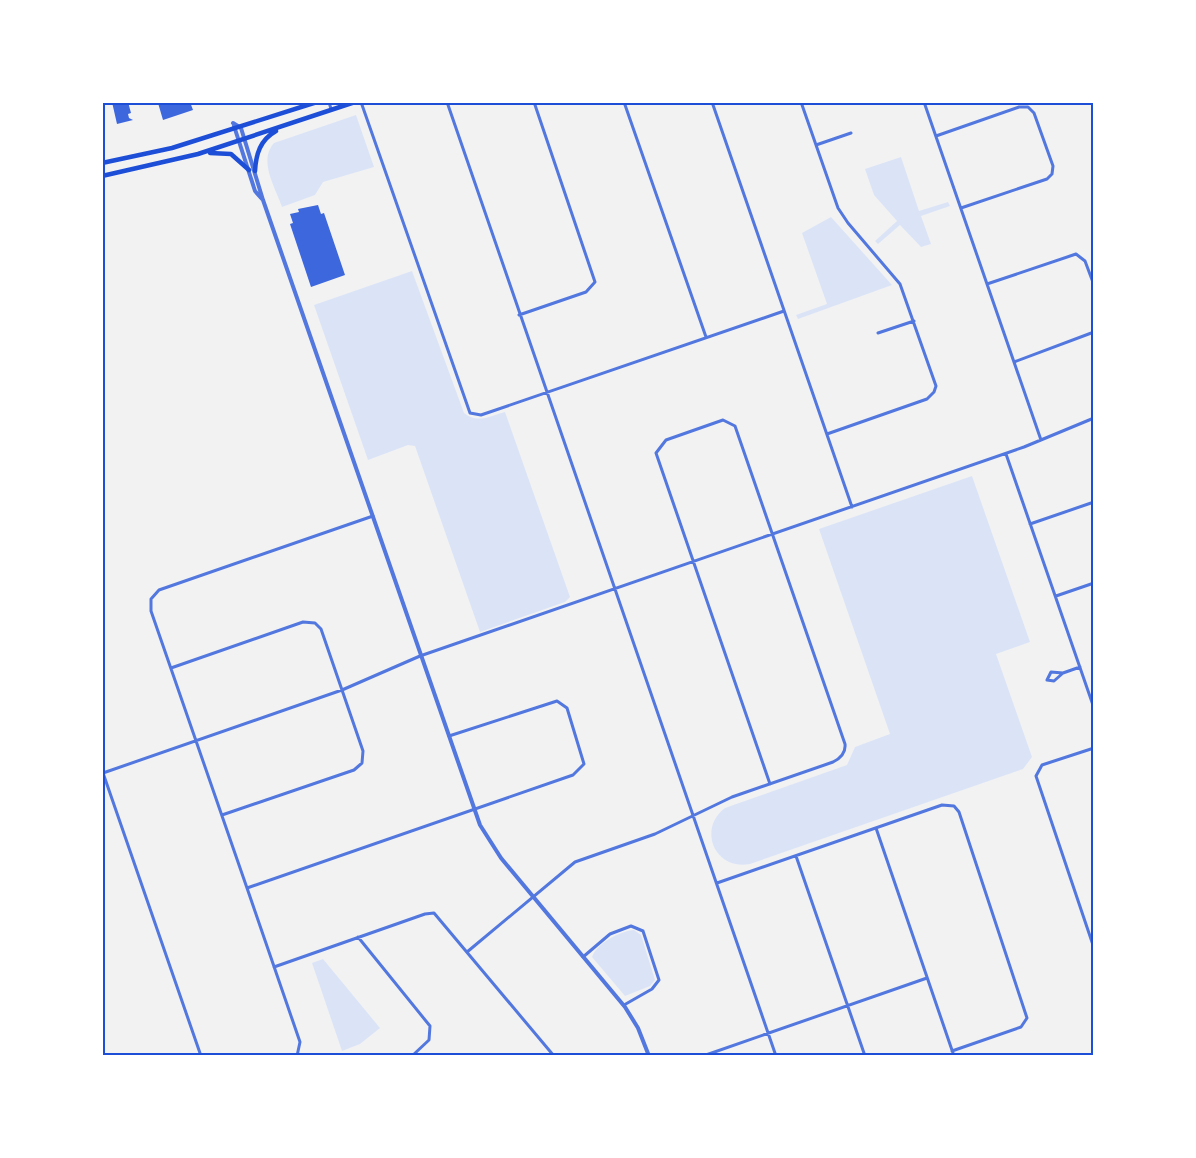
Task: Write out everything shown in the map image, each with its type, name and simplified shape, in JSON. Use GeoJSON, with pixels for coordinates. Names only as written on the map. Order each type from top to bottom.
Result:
{"type":"FeatureCollection","features":[{"type":"Feature","properties":{"kind":"main road"},"geometry":{"type":"LineString","coordinates":[[102,163],[172,148],[241,128],[317,102]]}},
{"type":"Feature","properties":{"kind":"main road"},"geometry":{"type":"LineString","coordinates":[[102,176],[198,154],[355,102]]}},
{"type":"Feature","properties":{"kind":"main road"},"geometry":{"type":"LineString","coordinates":[[255,171],[257,153],[263,141],[283,127]]}},
{"type":"Feature","properties":{"kind":"main road"},"geometry":{"type":"LineString","coordinates":[[198,154],[218,152],[231,154],[249,170]]}},
{"type":"Feature","properties":{"kind":"street"},"geometry":{"type":"LineString","coordinates":[[329,102],[332,111]]}},
{"type":"Feature","properties":{"kind":"street"},"geometry":{"type":"LineString","coordinates":[[361,102],[468,410],[481,415],[784,311]]}},
{"type":"Feature","properties":{"kind":"street"},"geometry":{"type":"LineString","coordinates":[[447,102],[776,1056]]}},
{"type":"Feature","properties":{"kind":"street"},"geometry":{"type":"LineString","coordinates":[[519,315],[586,292],[595,282],[534,102]]}},
{"type":"Feature","properties":{"kind":"street"},"geometry":{"type":"LineString","coordinates":[[624,102],[706,337]]}},
{"type":"Feature","properties":{"kind":"street"},"geometry":{"type":"LineString","coordinates":[[712,102],[852,507]]}},
{"type":"Feature","properties":{"kind":"street"},"geometry":{"type":"LineString","coordinates":[[801,102],[842,214],[898,280],[936,383],[934,392],[923,401],[827,434]]}},
{"type":"Feature","properties":{"kind":"street"},"geometry":{"type":"LineString","coordinates":[[924,102],[1041,440]]}},
{"type":"Feature","properties":{"kind":"street"},"geometry":{"type":"LineString","coordinates":[[936,136],[1019,107],[1028,107],[1034,113],[1053,166],[1052,174],[1047,179],[961,208]]}},
{"type":"Feature","properties":{"kind":"street"},"geometry":{"type":"LineString","coordinates":[[241,128],[242,141],[255,191],[262,200]]}},
{"type":"Feature","properties":{"kind":"street"},"geometry":{"type":"LineString","coordinates":[[234,130],[242,141],[255,171],[262,200],[474,810],[492,847],[624,1005],[638,1028],[649,1056]]}},
{"type":"Feature","properties":{"kind":"street"},"geometry":{"type":"LineString","coordinates":[[816,146],[851,133]]}},
{"type":"Feature","properties":{"kind":"street"},"geometry":{"type":"LineString","coordinates":[[987,284],[1076,254],[1085,261],[1094,285]]}},
{"type":"Feature","properties":{"kind":"street"},"geometry":{"type":"LineString","coordinates":[[878,333],[914,321]]}},
{"type":"Feature","properties":{"kind":"street"},"geometry":{"type":"LineString","coordinates":[[1014,362],[1094,333]]}},
{"type":"Feature","properties":{"kind":"street"},"geometry":{"type":"LineString","coordinates":[[201,1056],[103,772],[342,690],[422,655],[1006,454],[1094,418]]}},
{"type":"Feature","properties":{"kind":"street"},"geometry":{"type":"LineString","coordinates":[[467,952],[575,862],[694,817],[724,801],[833,762],[842,757],[846,748],[735,426],[723,420],[662,442],[656,453],[770,784]]}},
{"type":"Feature","properties":{"kind":"street"},"geometry":{"type":"LineString","coordinates":[[1006,454],[1094,708]]}},
{"type":"Feature","properties":{"kind":"street"},"geometry":{"type":"LineString","coordinates":[[1030,524],[1094,502]]}},
{"type":"Feature","properties":{"kind":"street"},"geometry":{"type":"LineString","coordinates":[[297,1056],[300,1042],[150,607],[156,592],[373,516]]}},
{"type":"Feature","properties":{"kind":"street"},"geometry":{"type":"LineString","coordinates":[[1055,596],[1094,583]]}},
{"type":"Feature","properties":{"kind":"street"},"geometry":{"type":"LineString","coordinates":[[171,668],[311,621],[321,629],[363,751],[363,759],[359,766],[222,815]]}},
{"type":"Feature","properties":{"kind":"street"},"geometry":{"type":"LineString","coordinates":[[1063,673],[1051,672],[1047,680],[1054,681],[1063,673],[1080,667]]}},
{"type":"Feature","properties":{"kind":"street"},"geometry":{"type":"LineString","coordinates":[[247,888],[577,774],[583,768],[584,756],[567,708],[557,701],[449,736]]}},
{"type":"Feature","properties":{"kind":"street"},"geometry":{"type":"LineString","coordinates":[[1094,748],[1042,765],[1035,776],[1094,948]]}},
{"type":"Feature","properties":{"kind":"street"},"geometry":{"type":"LineString","coordinates":[[717,883],[942,804],[948,804],[957,809],[1027,1011],[1026,1022],[1021,1027],[952,1051]]}},
{"type":"Feature","properties":{"kind":"street"},"geometry":{"type":"LineString","coordinates":[[876,828],[954,1056]]}},
{"type":"Feature","properties":{"kind":"street"},"geometry":{"type":"LineString","coordinates":[[796,856],[865,1056]]}},
{"type":"Feature","properties":{"kind":"street"},"geometry":{"type":"LineString","coordinates":[[274,966],[430,913],[436,915],[554,1056]]}},
{"type":"Feature","properties":{"kind":"street"},"geometry":{"type":"LineString","coordinates":[[583,957],[615,932],[631,926],[643,931],[659,980],[652,989],[624,1005]]}},
{"type":"Feature","properties":{"kind":"street"},"geometry":{"type":"LineString","coordinates":[[358,937],[430,1026],[429,1040],[411,1056]]}},
{"type":"Feature","properties":{"kind":"street"},"geometry":{"type":"LineString","coordinates":[[703,1056],[927,978]]}},
{"type":"Feature","properties":{"kind":"shaded area"},"geometry":{"type":"Polygon","coordinates":[[[356,115],[374,167],[323,182],[315,195],[282,207],[268,166],[269,150],[274,143],[356,115]]]}},
{"type":"Feature","properties":{"kind":"shaded area"},"geometry":{"type":"Polygon","coordinates":[[[901,157],[919,211],[948,202],[950,206],[921,216],[931,244],[921,247],[900,225],[878,244],[875,241],[897,221],[874,195],[865,169],[901,157]]]}},
{"type":"Feature","properties":{"kind":"shaded area"},"geometry":{"type":"Polygon","coordinates":[[[831,217],[892,285],[798,319],[796,315],[827,304],[802,233],[831,217]]]}},
{"type":"Feature","properties":{"kind":"shaded area"},"geometry":{"type":"Polygon","coordinates":[[[412,271],[464,413],[479,419],[505,412],[570,597],[565,602],[480,632],[415,446],[408,445],[368,460],[314,305],[412,271]]]}},
{"type":"Feature","properties":{"kind":"shaded area"},"geometry":{"type":"Polygon","coordinates":[[[972,476],[1030,642],[996,654],[1032,757],[1023,769],[750,864],[727,861],[719,855],[711,837],[712,827],[725,808],[847,765],[855,747],[890,734],[819,529],[972,476]]]}},
{"type":"Feature","properties":{"kind":"shaded area"},"geometry":{"type":"Polygon","coordinates":[[[634,930],[641,935],[655,980],[650,986],[625,996],[592,957],[599,947],[610,939],[634,930]]]}},
{"type":"Feature","properties":{"kind":"shaded area"},"geometry":{"type":"Polygon","coordinates":[[[323,959],[380,1028],[360,1044],[342,1051],[312,963],[323,959]]]}},
{"type":"Feature","properties":{"kind":"building"},"geometry":{"type":"Polygon","coordinates":[[[112,102],[128,102],[131,113],[128,114],[129,118],[133,120],[117,124],[112,102]]]}},
{"type":"Feature","properties":{"kind":"building"},"geometry":{"type":"Polygon","coordinates":[[[190,102],[193,110],[163,120],[158,103],[190,102]]]}},
{"type":"Feature","properties":{"kind":"building"},"geometry":{"type":"Polygon","coordinates":[[[318,205],[321,214],[324,213],[345,275],[311,287],[290,224],[293,223],[290,214],[299,212],[298,209],[318,205]]]}}]}
